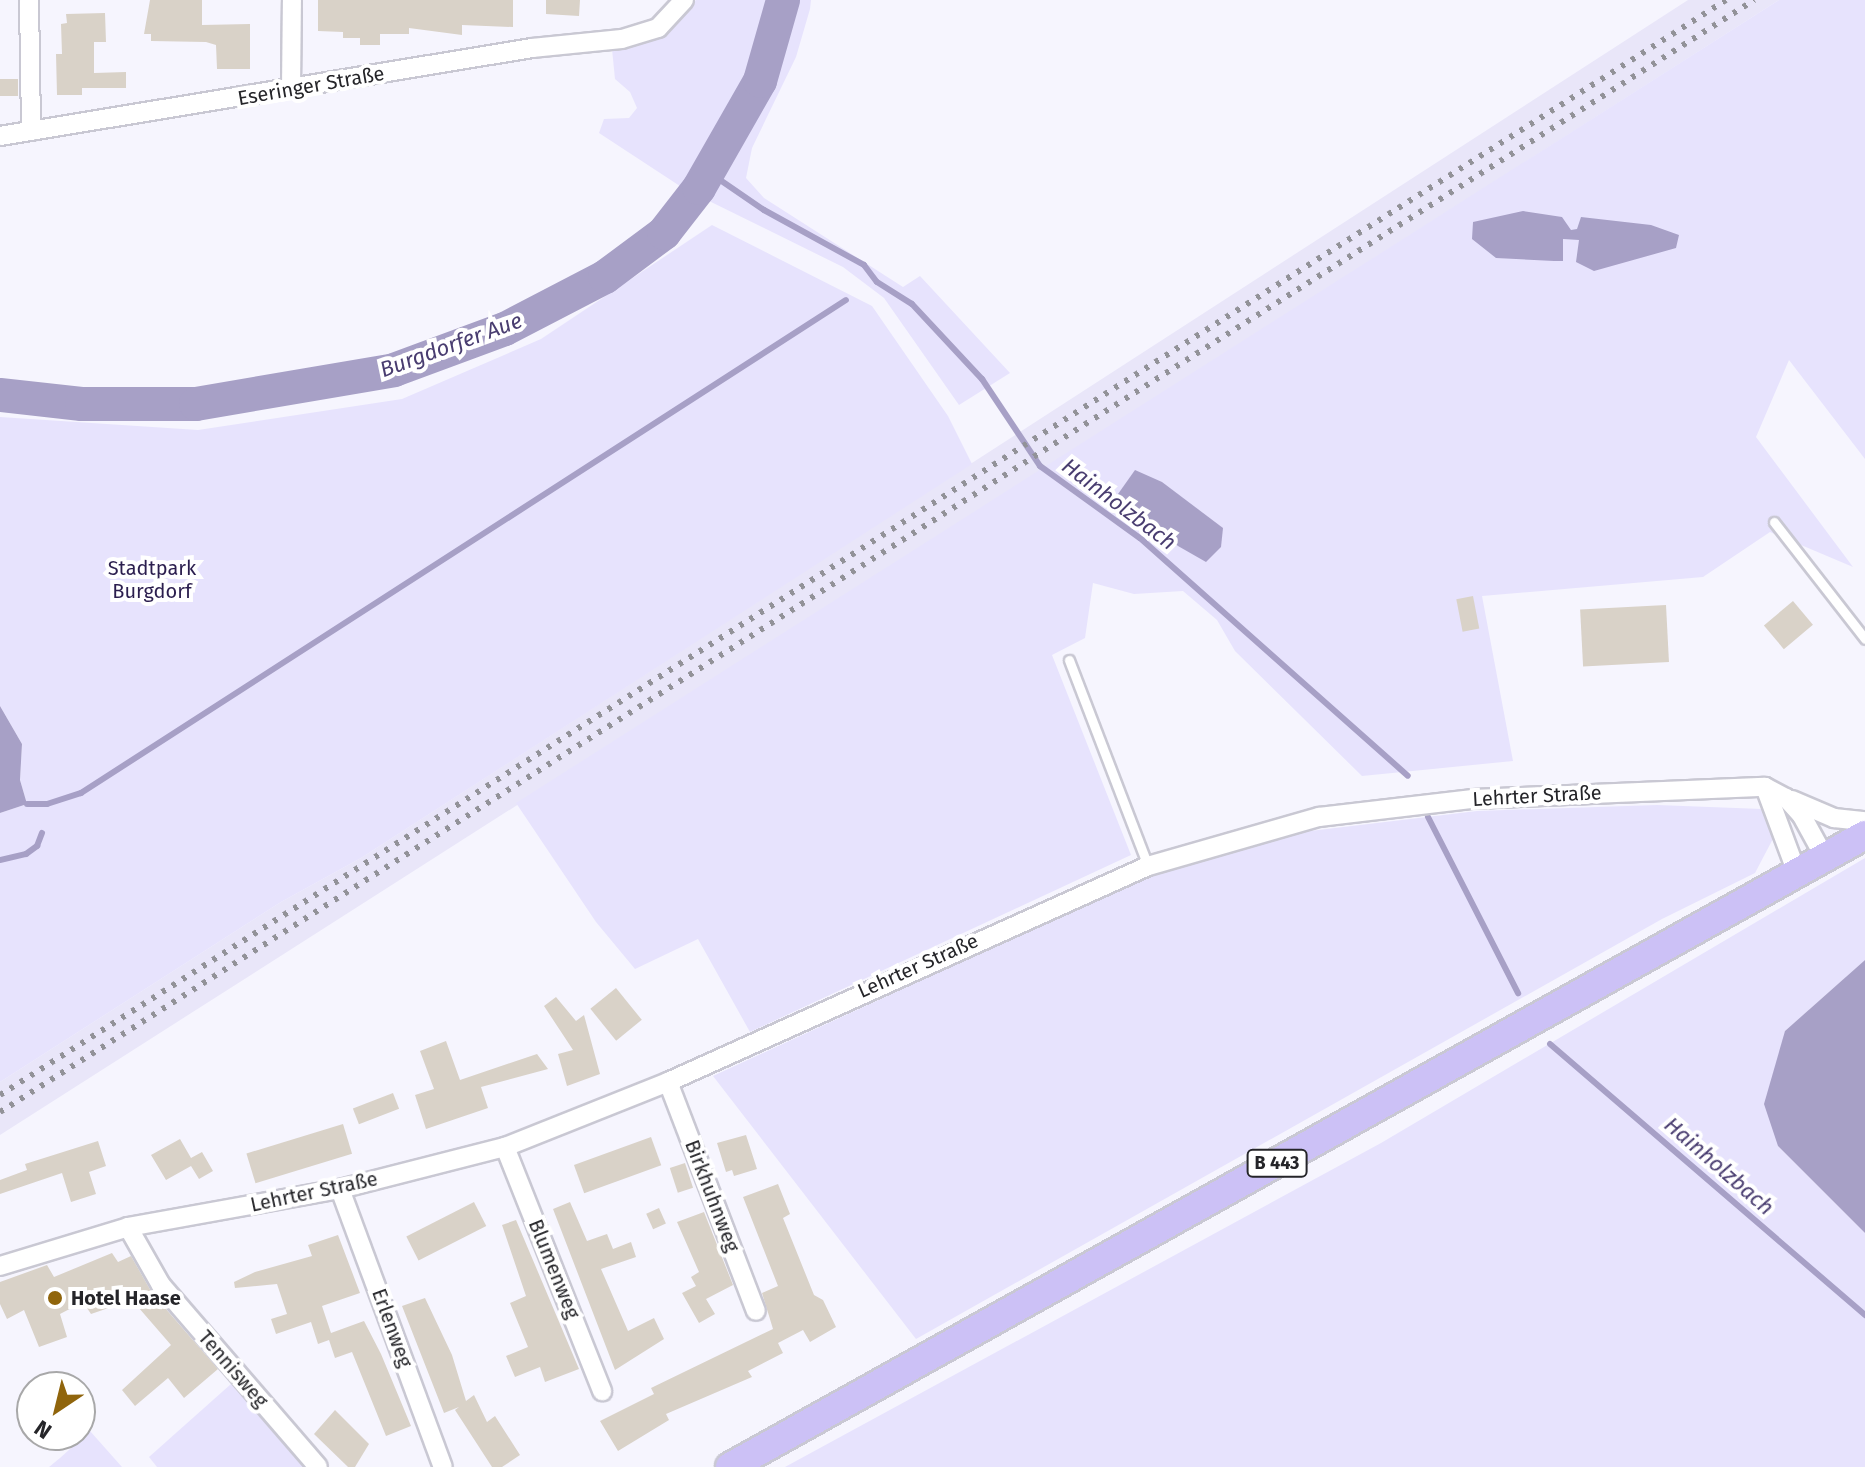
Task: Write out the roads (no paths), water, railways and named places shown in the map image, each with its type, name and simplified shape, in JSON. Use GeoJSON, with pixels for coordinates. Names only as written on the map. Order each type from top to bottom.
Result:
{"type":"FeatureCollection","features":[{"type":"Feature","properties":{"kind":"main road","name":"B 443"},"geometry":{"type":"LineString","coordinates":[[730,1467],[1865,835]]}},
{"type":"Feature","properties":{"kind":"street"},"geometry":{"type":"LineString","coordinates":[[29,0],[31,131]]}},
{"type":"Feature","properties":{"kind":"street"},"geometry":{"type":"LineString","coordinates":[[291,89],[292,0]]}},
{"type":"Feature","properties":{"kind":"street","name":"Eseringer Straße"},"geometry":{"type":"LineString","coordinates":[[0,136],[532,48],[622,39],[658,28],[684,0]]}},
{"type":"Feature","properties":{"kind":"street"},"geometry":{"type":"LineString","coordinates":[[1765,787],[1797,873]]}},
{"type":"Feature","properties":{"kind":"street","name":"Lehrter Straße"},"geometry":{"type":"LineString","coordinates":[[0,1266],[128,1227],[340,1189],[505,1147],[668,1082],[1148,866],[1319,817],[1473,799],[1765,787],[1786,798],[1825,858]]}},
{"type":"Feature","properties":{"kind":"street"},"geometry":{"type":"LineString","coordinates":[[1786,798],[1834,818],[1865,821]]}},
{"type":"Feature","properties":{"kind":"street","name":"Birkhuhnweg"},"geometry":{"type":"LineString","coordinates":[[668,1082],[756,1311]]}},
{"type":"Feature","properties":{"kind":"street","name":"Blumenweg"},"geometry":{"type":"LineString","coordinates":[[505,1147],[602,1391]]}},
{"type":"Feature","properties":{"kind":"street","name":"Erlenweg"},"geometry":{"type":"LineString","coordinates":[[340,1189],[443,1467]]}},
{"type":"Feature","properties":{"kind":"street","name":"Tennisweg"},"geometry":{"type":"LineString","coordinates":[[128,1227],[161,1285],[318,1467]]}},
{"type":"Feature","properties":{"kind":"lane"},"geometry":{"type":"LineString","coordinates":[[1774,522],[1865,639]]}},
{"type":"Feature","properties":{"kind":"lane"},"geometry":{"type":"LineString","coordinates":[[1069,660],[1148,866]]}},
{"type":"Feature","properties":{"kind":"waterway","name":"Burgdorfer Aue"},"geometry":{"type":"LineString","coordinates":[[0,395],[82,404],[196,404],[394,370],[505,329],[605,277],[664,233],[699,188],[760,81],[783,0]]}},
{"type":"Feature","properties":{"kind":"waterway","name":"Hainholzbach"},"geometry":{"type":"LineString","coordinates":[[707,171],[764,210],[864,265],[877,282],[912,304],[982,379],[1040,466],[1140,538],[1408,776]]}},
{"type":"Feature","properties":{"kind":"waterway"},"geometry":{"type":"LineString","coordinates":[[27,804],[47,804],[81,793],[846,300]]}},
{"type":"Feature","properties":{"kind":"waterway","name":"Hainholzbach"},"geometry":{"type":"LineString","coordinates":[[1428,817],[1518,993]]}},
{"type":"Feature","properties":{"kind":"waterway"},"geometry":{"type":"LineString","coordinates":[[0,860],[26,854],[37,846],[42,833]]}},
{"type":"Feature","properties":{"kind":"waterway","name":"Hainholzbach"},"geometry":{"type":"LineString","coordinates":[[1550,1044],[1865,1315]]}},
{"type":"Feature","properties":{"kind":"railway"},"geometry":{"type":"LineString","coordinates":[[0,1095],[1726,0]]}},
{"type":"Feature","properties":{"kind":"railway"},"geometry":{"type":"LineString","coordinates":[[0,1112],[1754,0]]}},
{"type":"Feature","properties":{"kind":"place","name":"Hotel Haase"},"geometry":{"type":"Point","coordinates":[55,1298]}},
{"type":"Feature","properties":{"kind":"park label","name":"Stadtpark Burgdorf"},"geometry":{"type":"Point","coordinates":[152,580]}}]}
